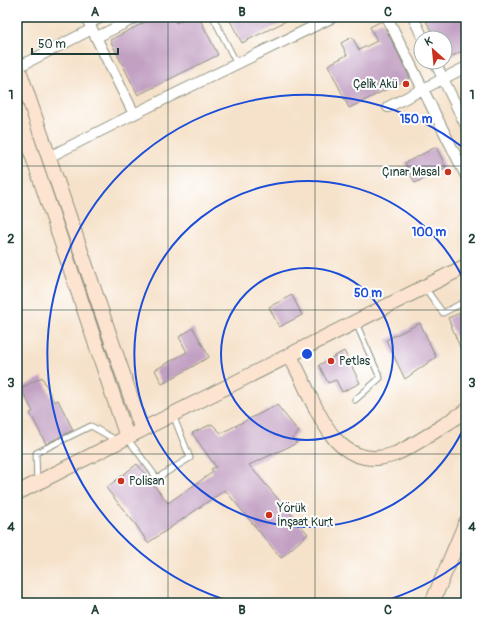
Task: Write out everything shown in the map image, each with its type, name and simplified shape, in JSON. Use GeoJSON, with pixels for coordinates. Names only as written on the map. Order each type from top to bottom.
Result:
{"type":"FeatureCollection","features":[{"type":"Feature","properties":{"kind":"main road"},"geometry":{"type":"LineString","coordinates":[[18,66],[142,430]]}},
{"type":"Feature","properties":{"kind":"main road"},"geometry":{"type":"LineString","coordinates":[[17,110],[123,440]]}},
{"type":"Feature","properties":{"kind":"main road"},"geometry":{"type":"LineString","coordinates":[[18,491],[37,483],[290,356],[465,266]]}},
{"type":"Feature","properties":{"kind":"main road"},"geometry":{"type":"LineString","coordinates":[[290,356],[330,433],[338,443],[349,452],[364,458],[379,458],[394,454],[466,411]]}},
{"type":"Feature","properties":{"kind":"main road"},"geometry":{"type":"LineString","coordinates":[[432,603],[466,522]]}},
{"type":"Feature","properties":{"kind":"street"},"geometry":{"type":"LineString","coordinates":[[18,66],[91,27],[102,17]]}},
{"type":"Feature","properties":{"kind":"street"},"geometry":{"type":"LineString","coordinates":[[91,27],[137,17]]}},
{"type":"Feature","properties":{"kind":"street"},"geometry":{"type":"LineString","coordinates":[[49,157],[333,17]]}},
{"type":"Feature","properties":{"kind":"street"},"geometry":{"type":"LineString","coordinates":[[387,17],[466,176]]}},
{"type":"Feature","properties":{"kind":"street"},"geometry":{"type":"LineString","coordinates":[[413,17],[420,30]]}},
{"type":"Feature","properties":{"kind":"street"},"geometry":{"type":"LineString","coordinates":[[91,27],[134,114]]}},
{"type":"Feature","properties":{"kind":"street"},"geometry":{"type":"LineString","coordinates":[[388,107],[466,68]]}},
{"type":"Feature","properties":{"kind":"street"},"geometry":{"type":"LineString","coordinates":[[439,70],[466,126]]}},
{"type":"Feature","properties":{"kind":"lane"},"geometry":{"type":"LineString","coordinates":[[213,17],[237,64]]}},
{"type":"Feature","properties":{"kind":"lane"},"geometry":{"type":"LineString","coordinates":[[465,266],[466,288]]}},
{"type":"Feature","properties":{"kind":"lane"},"geometry":{"type":"LineString","coordinates":[[425,287],[443,313],[466,302]]}},
{"type":"Feature","properties":{"kind":"lane"},"geometry":{"type":"LineString","coordinates":[[355,400],[380,378],[356,322]]}},
{"type":"Feature","properties":{"kind":"lane"},"geometry":{"type":"LineString","coordinates":[[37,483],[36,453],[91,426],[123,440],[157,478],[190,458],[173,414]]}},
{"type":"Feature","properties":{"kind":"building"},"geometry":{"type":"Polygon","coordinates":[[[155,17],[173,17],[176,23],[188,17],[199,17],[218,55],[138,95],[110,40],[155,17]]]}},
{"type":"Feature","properties":{"kind":"building"},"geometry":{"type":"Polygon","coordinates":[[[228,17],[294,17],[242,43],[228,17]]]}},
{"type":"Feature","properties":{"kind":"building"},"geometry":{"type":"Polygon","coordinates":[[[424,17],[466,17],[466,49],[453,56],[453,30],[431,30],[424,17]]]}},
{"type":"Feature","properties":{"kind":"building"},"geometry":{"type":"Polygon","coordinates":[[[382,21],[410,78],[349,108],[328,65],[347,55],[341,43],[352,37],[359,50],[377,41],[370,27],[382,21]]]}},
{"type":"Feature","properties":{"kind":"building"},"geometry":{"type":"Polygon","coordinates":[[[436,147],[446,167],[415,183],[405,163],[436,147]]]}},
{"type":"Feature","properties":{"kind":"building"},"geometry":{"type":"Polygon","coordinates":[[[292,295],[302,315],[279,327],[269,307],[292,295]]]}},
{"type":"Feature","properties":{"kind":"building"},"geometry":{"type":"Polygon","coordinates":[[[460,313],[466,327],[466,362],[448,318],[460,313]]]}},
{"type":"Feature","properties":{"kind":"building"},"geometry":{"type":"Polygon","coordinates":[[[420,323],[436,357],[405,379],[386,340],[420,323]]]}},
{"type":"Feature","properties":{"kind":"building"},"geometry":{"type":"Polygon","coordinates":[[[193,328],[209,357],[162,384],[155,370],[187,352],[179,337],[193,328]]]}},
{"type":"Feature","properties":{"kind":"building"},"geometry":{"type":"Polygon","coordinates":[[[344,351],[360,383],[342,392],[336,380],[328,383],[319,365],[344,351]]]}},
{"type":"Feature","properties":{"kind":"building"},"geometry":{"type":"Polygon","coordinates":[[[42,377],[54,402],[58,400],[73,430],[46,444],[30,413],[33,412],[21,388],[42,377]]]}},
{"type":"Feature","properties":{"kind":"building"},"geometry":{"type":"Polygon","coordinates":[[[277,405],[299,432],[292,438],[297,443],[249,465],[308,534],[281,558],[225,490],[148,543],[136,525],[106,488],[137,464],[168,503],[213,472],[211,469],[216,467],[192,433],[212,424],[221,433],[277,405]]]}},
{"type":"Feature","properties":{"kind":"place","name":"Çelik Akü"},"geometry":{"type":"Point","coordinates":[406,84]}},
{"type":"Feature","properties":{"kind":"place","name":"Çınar Masal"},"geometry":{"type":"Point","coordinates":[448,172]}},
{"type":"Feature","properties":{"kind":"place","name":"Petlas"},"geometry":{"type":"Point","coordinates":[331,361]}},
{"type":"Feature","properties":{"kind":"place","name":"Polisan"},"geometry":{"type":"Point","coordinates":[121,481]}},
{"type":"Feature","properties":{"kind":"place","name":"Yörük İnşaat Kurt"},"geometry":{"type":"Point","coordinates":[269,515]}}]}
